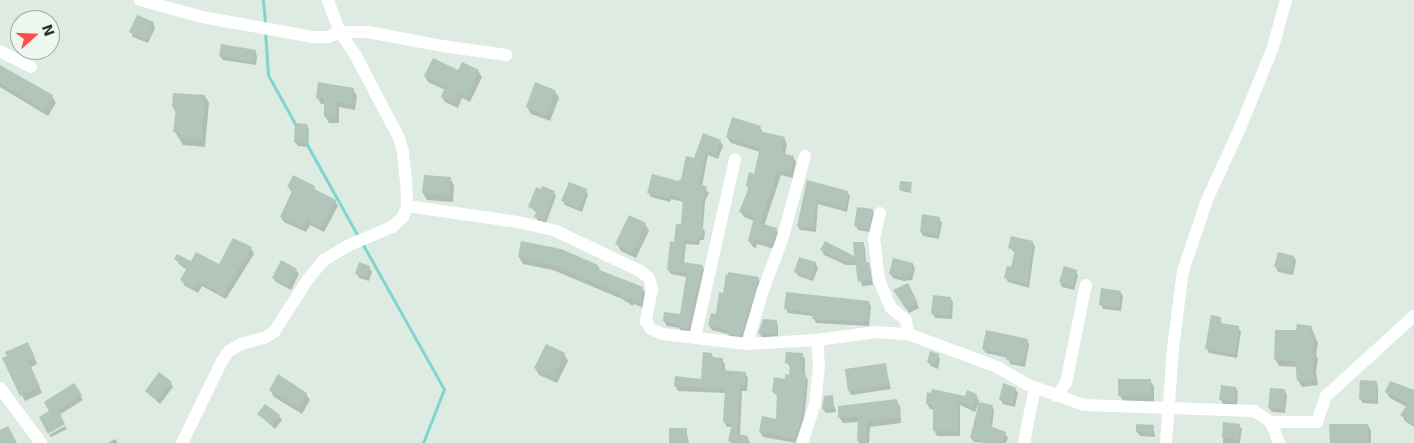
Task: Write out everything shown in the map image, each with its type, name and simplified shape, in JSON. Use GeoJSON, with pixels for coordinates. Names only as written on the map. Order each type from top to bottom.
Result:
{"type":"FeatureCollection","features":[{"type":"Feature","properties":{"kind":"street"},"geometry":{"type":"LineString","coordinates":[[140,0],[202,17],[313,37],[328,37],[340,32],[368,32],[442,46],[506,55]]}},
{"type":"Feature","properties":{"kind":"street"},"geometry":{"type":"LineString","coordinates":[[182,443],[222,361],[229,351],[241,344],[264,338],[274,332],[308,279],[324,260],[349,245],[392,227],[403,217],[407,206],[403,152],[399,138],[356,56],[340,32],[328,0]]}},
{"type":"Feature","properties":{"kind":"street"},"geometry":{"type":"LineString","coordinates":[[1166,443],[1177,303],[1183,271],[1207,200],[1240,128],[1273,46],[1286,0]]}},
{"type":"Feature","properties":{"kind":"street"},"geometry":{"type":"LineString","coordinates":[[0,52],[30,67]]}},
{"type":"Feature","properties":{"kind":"street"},"geometry":{"type":"LineString","coordinates":[[747,344],[760,297],[782,240],[805,156]]}},
{"type":"Feature","properties":{"kind":"street"},"geometry":{"type":"LineString","coordinates":[[695,337],[735,159]]}},
{"type":"Feature","properties":{"kind":"street"},"geometry":{"type":"LineString","coordinates":[[407,206],[518,222],[556,231],[640,271],[649,278],[652,289],[646,316],[651,329],[662,334],[747,344],[816,340],[876,332],[908,334],[996,367],[1035,387],[1084,405],[1254,411],[1271,422],[1317,422],[1326,396],[1414,316]]}},
{"type":"Feature","properties":{"kind":"street"},"geometry":{"type":"LineString","coordinates":[[880,212],[874,239],[879,280],[891,308],[906,320],[908,334]]}},
{"type":"Feature","properties":{"kind":"street"},"geometry":{"type":"LineString","coordinates":[[1056,396],[1066,383],[1086,284]]}},
{"type":"Feature","properties":{"kind":"street"},"geometry":{"type":"LineString","coordinates":[[802,443],[815,404],[819,366],[816,340]]}},
{"type":"Feature","properties":{"kind":"street"},"geometry":{"type":"LineString","coordinates":[[1024,443],[1035,387]]}},
{"type":"Feature","properties":{"kind":"street"},"geometry":{"type":"LineString","coordinates":[[0,388],[41,443]]}},
{"type":"Feature","properties":{"kind":"street"},"geometry":{"type":"LineString","coordinates":[[1271,422],[1279,443]]}},
{"type":"Feature","properties":{"kind":"building"},"geometry":{"type":"Polygon","coordinates":[[[137,15],[154,22],[146,40],[129,32],[137,15]]]}},
{"type":"Feature","properties":{"kind":"building"},"geometry":{"type":"Polygon","coordinates":[[[221,44],[256,50],[254,62],[219,56],[221,44]]]}},
{"type":"Feature","properties":{"kind":"building"},"geometry":{"type":"Polygon","coordinates":[[[433,58],[458,70],[462,62],[479,70],[467,97],[459,93],[455,103],[441,97],[445,87],[424,76],[433,58]]]}},
{"type":"Feature","properties":{"kind":"building"},"geometry":{"type":"Polygon","coordinates":[[[0,65],[53,95],[44,110],[0,83],[0,65]]]}},
{"type":"Feature","properties":{"kind":"building"},"geometry":{"type":"Polygon","coordinates":[[[318,82],[354,88],[352,104],[336,101],[336,117],[324,117],[324,99],[316,98],[318,82]]]}},
{"type":"Feature","properties":{"kind":"building"},"geometry":{"type":"Polygon","coordinates":[[[535,82],[555,90],[546,115],[526,107],[535,82]]]}},
{"type":"Feature","properties":{"kind":"building"},"geometry":{"type":"Polygon","coordinates":[[[173,93],[205,95],[202,140],[178,138],[179,133],[173,132],[176,108],[172,107],[173,93]]]}},
{"type":"Feature","properties":{"kind":"building"},"geometry":{"type":"Polygon","coordinates":[[[732,117],[761,126],[759,131],[785,137],[781,153],[794,156],[790,173],[778,170],[760,223],[777,228],[772,244],[754,239],[753,243],[748,241],[754,217],[739,212],[749,187],[746,186],[749,172],[754,174],[760,148],[726,137],[732,117]]]}},
{"type":"Feature","properties":{"kind":"building"},"geometry":{"type":"Polygon","coordinates":[[[295,123],[307,124],[306,143],[294,142],[295,123]]]}},
{"type":"Feature","properties":{"kind":"building"},"geometry":{"type":"Polygon","coordinates":[[[703,133],[721,140],[716,155],[706,151],[699,183],[707,187],[703,196],[702,236],[698,236],[697,241],[684,240],[682,262],[703,265],[688,329],[678,328],[678,324],[663,321],[664,312],[680,314],[687,273],[667,270],[670,241],[674,242],[676,224],[681,224],[683,198],[669,195],[668,198],[647,193],[652,174],[678,181],[681,179],[686,156],[694,158],[703,133]]]}},
{"type":"Feature","properties":{"kind":"building"},"geometry":{"type":"Polygon","coordinates":[[[293,175],[315,186],[314,189],[336,200],[321,227],[307,220],[303,228],[280,217],[293,189],[287,187],[293,175]]]}},
{"type":"Feature","properties":{"kind":"building"},"geometry":{"type":"Polygon","coordinates":[[[424,175],[451,177],[449,196],[422,193],[424,175]]]}},
{"type":"Feature","properties":{"kind":"building"},"geometry":{"type":"Polygon","coordinates":[[[807,180],[848,191],[845,208],[816,200],[814,228],[797,226],[807,180]]]}},
{"type":"Feature","properties":{"kind":"building"},"geometry":{"type":"Polygon","coordinates":[[[900,181],[912,182],[911,191],[899,190],[900,181]]]}},
{"type":"Feature","properties":{"kind":"building"},"geometry":{"type":"Polygon","coordinates":[[[569,182],[587,189],[579,208],[561,201],[569,182]]]}},
{"type":"Feature","properties":{"kind":"building"},"geometry":{"type":"Polygon","coordinates":[[[542,186],[555,191],[544,220],[534,217],[537,210],[528,207],[536,187],[541,189],[542,186]]]}},
{"type":"Feature","properties":{"kind":"building"},"geometry":{"type":"Polygon","coordinates":[[[857,207],[873,209],[868,229],[854,226],[857,207]]]}},
{"type":"Feature","properties":{"kind":"building"},"geometry":{"type":"Polygon","coordinates":[[[922,214],[940,217],[937,235],[920,232],[922,214]]]}},
{"type":"Feature","properties":{"kind":"building"},"geometry":{"type":"Polygon","coordinates":[[[629,215],[646,223],[632,252],[615,244],[629,215]]]}},
{"type":"Feature","properties":{"kind":"building"},"geometry":{"type":"Polygon","coordinates":[[[1011,236],[1033,241],[1027,284],[1004,278],[1007,266],[1011,267],[1015,250],[1008,248],[1011,236]]]}},
{"type":"Feature","properties":{"kind":"building"},"geometry":{"type":"Polygon","coordinates":[[[233,238],[252,247],[223,295],[199,282],[195,289],[180,280],[187,268],[174,259],[177,254],[191,261],[196,252],[219,264],[233,238]]]}},
{"type":"Feature","properties":{"kind":"building"},"geometry":{"type":"Polygon","coordinates":[[[521,241],[561,249],[598,265],[597,269],[643,287],[641,303],[630,298],[629,300],[618,295],[619,293],[548,263],[518,257],[521,241]]]}},
{"type":"Feature","properties":{"kind":"building"},"geometry":{"type":"Polygon","coordinates":[[[825,241],[854,256],[853,242],[864,242],[864,262],[869,262],[871,280],[858,282],[855,261],[843,261],[820,250],[825,241]]]}},
{"type":"Feature","properties":{"kind":"building"},"geometry":{"type":"Polygon","coordinates":[[[1278,252],[1294,256],[1291,271],[1274,267],[1278,252]]]}},
{"type":"Feature","properties":{"kind":"building"},"geometry":{"type":"Polygon","coordinates":[[[799,257],[816,262],[811,278],[794,272],[799,257]]]}},
{"type":"Feature","properties":{"kind":"building"},"geometry":{"type":"Polygon","coordinates":[[[893,258],[913,263],[910,275],[901,277],[889,274],[893,258]]]}},
{"type":"Feature","properties":{"kind":"building"},"geometry":{"type":"Polygon","coordinates":[[[281,260],[297,269],[288,286],[272,278],[281,260]]]}},
{"type":"Feature","properties":{"kind":"building"},"geometry":{"type":"Polygon","coordinates":[[[359,262],[370,266],[366,278],[355,274],[359,262]]]}},
{"type":"Feature","properties":{"kind":"building"},"geometry":{"type":"Polygon","coordinates":[[[1064,266],[1077,270],[1072,287],[1059,282],[1064,266]]]}},
{"type":"Feature","properties":{"kind":"building"},"geometry":{"type":"Polygon","coordinates":[[[728,272],[759,277],[741,335],[728,334],[726,333],[727,330],[708,325],[711,313],[716,314],[719,292],[723,293],[728,272]]]}},
{"type":"Feature","properties":{"kind":"building"},"geometry":{"type":"Polygon","coordinates":[[[908,283],[918,303],[906,309],[893,290],[908,283]]]}},
{"type":"Feature","properties":{"kind":"building"},"geometry":{"type":"Polygon","coordinates":[[[1101,288],[1121,291],[1119,307],[1099,305],[1101,288]]]}},
{"type":"Feature","properties":{"kind":"building"},"geometry":{"type":"Polygon","coordinates":[[[786,292],[869,301],[867,322],[812,319],[813,313],[784,309],[786,292]]]}},
{"type":"Feature","properties":{"kind":"building"},"geometry":{"type":"Polygon","coordinates":[[[933,295],[951,297],[950,316],[931,314],[933,295]]]}},
{"type":"Feature","properties":{"kind":"building"},"geometry":{"type":"Polygon","coordinates":[[[1211,315],[1221,317],[1220,323],[1239,326],[1235,354],[1205,349],[1211,315]]]}},
{"type":"Feature","properties":{"kind":"building"},"geometry":{"type":"Polygon","coordinates":[[[763,319],[777,320],[776,334],[758,334],[763,319]]]}},
{"type":"Feature","properties":{"kind":"building"},"geometry":{"type":"Polygon","coordinates":[[[1297,324],[1312,326],[1310,335],[1315,335],[1312,351],[1315,351],[1313,365],[1315,379],[1297,381],[1295,361],[1274,360],[1275,330],[1296,330],[1297,324]]]}},
{"type":"Feature","properties":{"kind":"building"},"geometry":{"type":"Polygon","coordinates":[[[986,330],[1028,339],[1023,363],[1006,360],[1007,354],[982,349],[986,330]]]}},
{"type":"Feature","properties":{"kind":"building"},"geometry":{"type":"Polygon","coordinates":[[[28,342],[35,358],[28,361],[40,387],[20,396],[2,358],[7,356],[5,352],[28,342]]]}},
{"type":"Feature","properties":{"kind":"building"},"geometry":{"type":"Polygon","coordinates":[[[546,344],[565,353],[553,377],[534,368],[546,344]]]}},
{"type":"Feature","properties":{"kind":"building"},"geometry":{"type":"Polygon","coordinates":[[[930,351],[939,354],[935,365],[927,362],[930,351]]]}},
{"type":"Feature","properties":{"kind":"building"},"geometry":{"type":"Polygon","coordinates":[[[703,352],[712,353],[712,357],[723,358],[722,370],[746,372],[745,386],[740,386],[737,434],[748,436],[746,443],[728,441],[732,423],[723,422],[725,389],[674,386],[675,376],[701,379],[703,352]]]}},
{"type":"Feature","properties":{"kind":"building"},"geometry":{"type":"Polygon","coordinates":[[[786,352],[803,353],[802,373],[806,374],[802,415],[795,439],[759,432],[762,416],[776,419],[777,393],[772,392],[774,377],[785,379],[785,374],[789,375],[790,364],[785,363],[786,352]]]}},
{"type":"Feature","properties":{"kind":"building"},"geometry":{"type":"Polygon","coordinates":[[[886,363],[889,385],[848,391],[845,369],[886,363]]]}},
{"type":"Feature","properties":{"kind":"building"},"geometry":{"type":"Polygon","coordinates":[[[159,372],[172,382],[157,401],[145,391],[159,372]]]}},
{"type":"Feature","properties":{"kind":"building"},"geometry":{"type":"Polygon","coordinates":[[[278,374],[307,393],[298,408],[269,390],[278,374]]]}},
{"type":"Feature","properties":{"kind":"building"},"geometry":{"type":"Polygon","coordinates":[[[1118,379],[1151,379],[1151,395],[1118,396],[1118,379]]]}},
{"type":"Feature","properties":{"kind":"building"},"geometry":{"type":"Polygon","coordinates":[[[1360,380],[1377,381],[1376,400],[1359,399],[1360,380]]]}},
{"type":"Feature","properties":{"kind":"building"},"geometry":{"type":"Polygon","coordinates":[[[1390,381],[1414,390],[1414,424],[1400,415],[1408,403],[1385,392],[1390,381]]]}},
{"type":"Feature","properties":{"kind":"building"},"geometry":{"type":"Polygon","coordinates":[[[74,383],[82,395],[58,410],[65,424],[48,434],[39,417],[49,411],[44,402],[74,383]]]}},
{"type":"Feature","properties":{"kind":"building"},"geometry":{"type":"Polygon","coordinates":[[[1003,383],[1016,388],[1013,403],[999,400],[1003,383]]]}},
{"type":"Feature","properties":{"kind":"building"},"geometry":{"type":"Polygon","coordinates":[[[1221,385],[1236,387],[1235,402],[1219,400],[1221,385]]]}},
{"type":"Feature","properties":{"kind":"building"},"geometry":{"type":"Polygon","coordinates":[[[1270,388],[1285,389],[1283,409],[1268,408],[1270,388]]]}},
{"type":"Feature","properties":{"kind":"building"},"geometry":{"type":"Polygon","coordinates":[[[932,389],[965,396],[967,390],[977,394],[972,407],[957,401],[957,431],[933,431],[933,405],[926,404],[927,392],[931,393],[932,389]]]}},
{"type":"Feature","properties":{"kind":"building"},"geometry":{"type":"Polygon","coordinates":[[[833,395],[834,408],[822,409],[824,396],[833,395]]]}},
{"type":"Feature","properties":{"kind":"building"},"geometry":{"type":"Polygon","coordinates":[[[897,399],[899,418],[867,421],[866,442],[857,441],[858,417],[838,418],[838,406],[897,399]]]}},
{"type":"Feature","properties":{"kind":"building"},"geometry":{"type":"Polygon","coordinates":[[[979,402],[993,405],[990,426],[1006,432],[1002,443],[984,443],[970,438],[979,402]]]}},
{"type":"Feature","properties":{"kind":"building"},"geometry":{"type":"Polygon","coordinates":[[[265,404],[280,415],[272,426],[257,414],[265,404]]]}},
{"type":"Feature","properties":{"kind":"building"},"geometry":{"type":"Polygon","coordinates":[[[1223,422],[1240,424],[1239,440],[1222,438],[1223,422]]]}},
{"type":"Feature","properties":{"kind":"building"},"geometry":{"type":"Polygon","coordinates":[[[1136,424],[1154,425],[1153,433],[1136,432],[1136,424]]]}},
{"type":"Feature","properties":{"kind":"building"},"geometry":{"type":"Polygon","coordinates":[[[1329,424],[1368,424],[1368,443],[1330,443],[1329,424]]]}},
{"type":"Feature","properties":{"kind":"building"},"geometry":{"type":"Polygon","coordinates":[[[8,426],[17,443],[0,443],[0,430],[8,426]]]}},
{"type":"Feature","properties":{"kind":"building"},"geometry":{"type":"Polygon","coordinates":[[[669,428],[687,428],[687,443],[669,443],[669,428]]]}},
{"type":"Feature","properties":{"kind":"waterway"},"geometry":{"type":"LineString","coordinates":[[263,0],[265,24]]}},
{"type":"Feature","properties":{"kind":"waterway"},"geometry":{"type":"LineString","coordinates":[[265,31],[268,75],[297,127]]}},
{"type":"Feature","properties":{"kind":"waterway"},"geometry":{"type":"LineString","coordinates":[[305,141],[359,238]]}},
{"type":"Feature","properties":{"kind":"waterway"},"geometry":{"type":"LineString","coordinates":[[362,243],[444,389],[423,443]]}}]}
